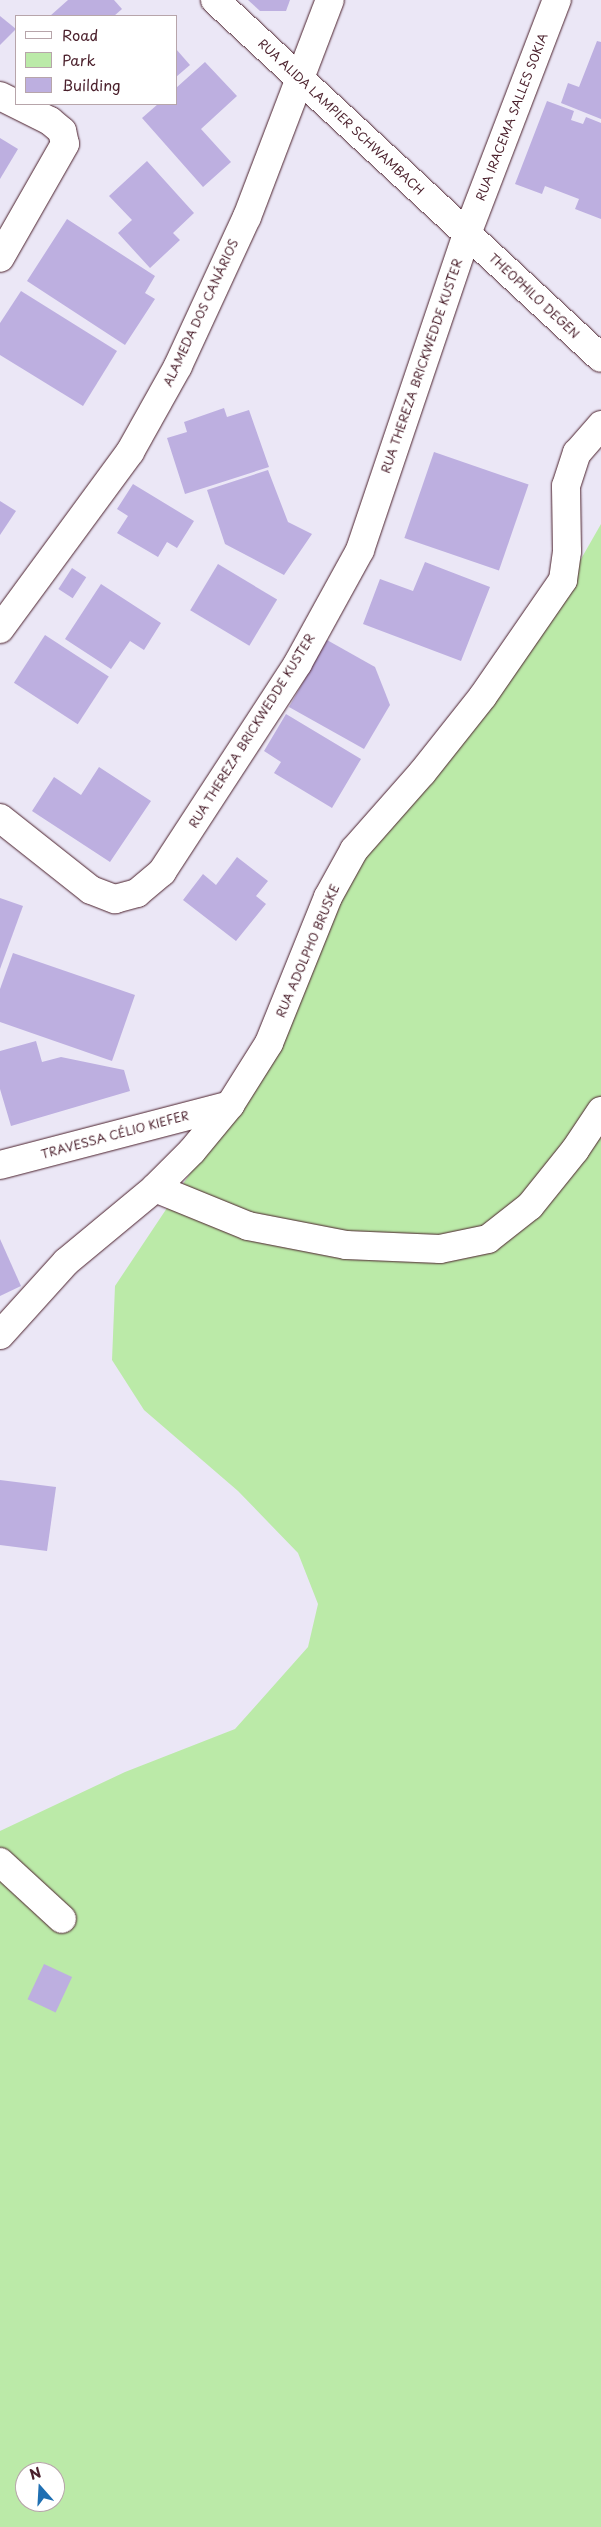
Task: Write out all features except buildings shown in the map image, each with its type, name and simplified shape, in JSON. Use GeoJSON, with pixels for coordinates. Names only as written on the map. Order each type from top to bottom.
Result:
{"type":"FeatureCollection","features":[{"type":"Feature","properties":{"kind":"street","name":"RUA ALIDA LAMPIER SCHWAMBACH"},"geometry":{"type":"LineString","coordinates":[[215,0],[467,234]]}},
{"type":"Feature","properties":{"kind":"street","name":"ALAMEDA DOS CANÁRIOS"},"geometry":{"type":"LineString","coordinates":[[0,629],[130,452],[178,366],[247,217],[330,0]]}},
{"type":"Feature","properties":{"kind":"street","name":"RUA IRACEMA SALLES SOKIA"},"geometry":{"type":"LineString","coordinates":[[467,234],[557,0]]}},
{"type":"Feature","properties":{"kind":"street"},"geometry":{"type":"LineString","coordinates":[[0,96],[15,104]]}},
{"type":"Feature","properties":{"kind":"street"},"geometry":{"type":"LineString","coordinates":[[0,258],[65,144],[62,131],[50,121],[18,105]]}},
{"type":"Feature","properties":{"kind":"street","name":"THEOPHILO DEGEN"},"geometry":{"type":"LineString","coordinates":[[467,234],[601,358]]}},
{"type":"Feature","properties":{"kind":"street","name":"RUA THEREZA BRICKWEDDE KUSTER"},"geometry":{"type":"LineString","coordinates":[[0,818],[91,890],[115,899],[137,893],[162,872],[298,663],[360,550],[467,234]]}},
{"type":"Feature","properties":{"kind":"street","name":"RUA ADOLPHO BRUSKE"},"geometry":{"type":"LineString","coordinates":[[0,1335],[66,1262],[155,1188],[192,1151],[230,1105],[269,1043],[328,897],[354,850],[422,773],[477,704],[563,580],[567,551],[566,486],[577,453],[601,425]]}},
{"type":"Feature","properties":{"kind":"street","name":"TRAVESSA CÉLIO KIEFER"},"geometry":{"type":"LineString","coordinates":[[0,1165],[230,1105]]}},
{"type":"Feature","properties":{"kind":"street"},"geometry":{"type":"LineString","coordinates":[[155,1188],[248,1226],[346,1245],[440,1250],[488,1239],[530,1206],[575,1150],[601,1111]]}},
{"type":"Feature","properties":{"kind":"street"},"geometry":{"type":"LineString","coordinates":[[0,1862],[62,1919]]}},
{"type":"Feature","properties":{"kind":"green space"},"geometry":{"type":"Polygon","coordinates":[[[601,524],[601,2527],[0,2527],[0,1831],[125,1772],[235,1729],[308,1647],[318,1604],[298,1553],[238,1491],[144,1410],[112,1360],[115,1286],[253,1079],[308,908],[354,845],[414,779],[581,559],[601,524]]]}}]}
